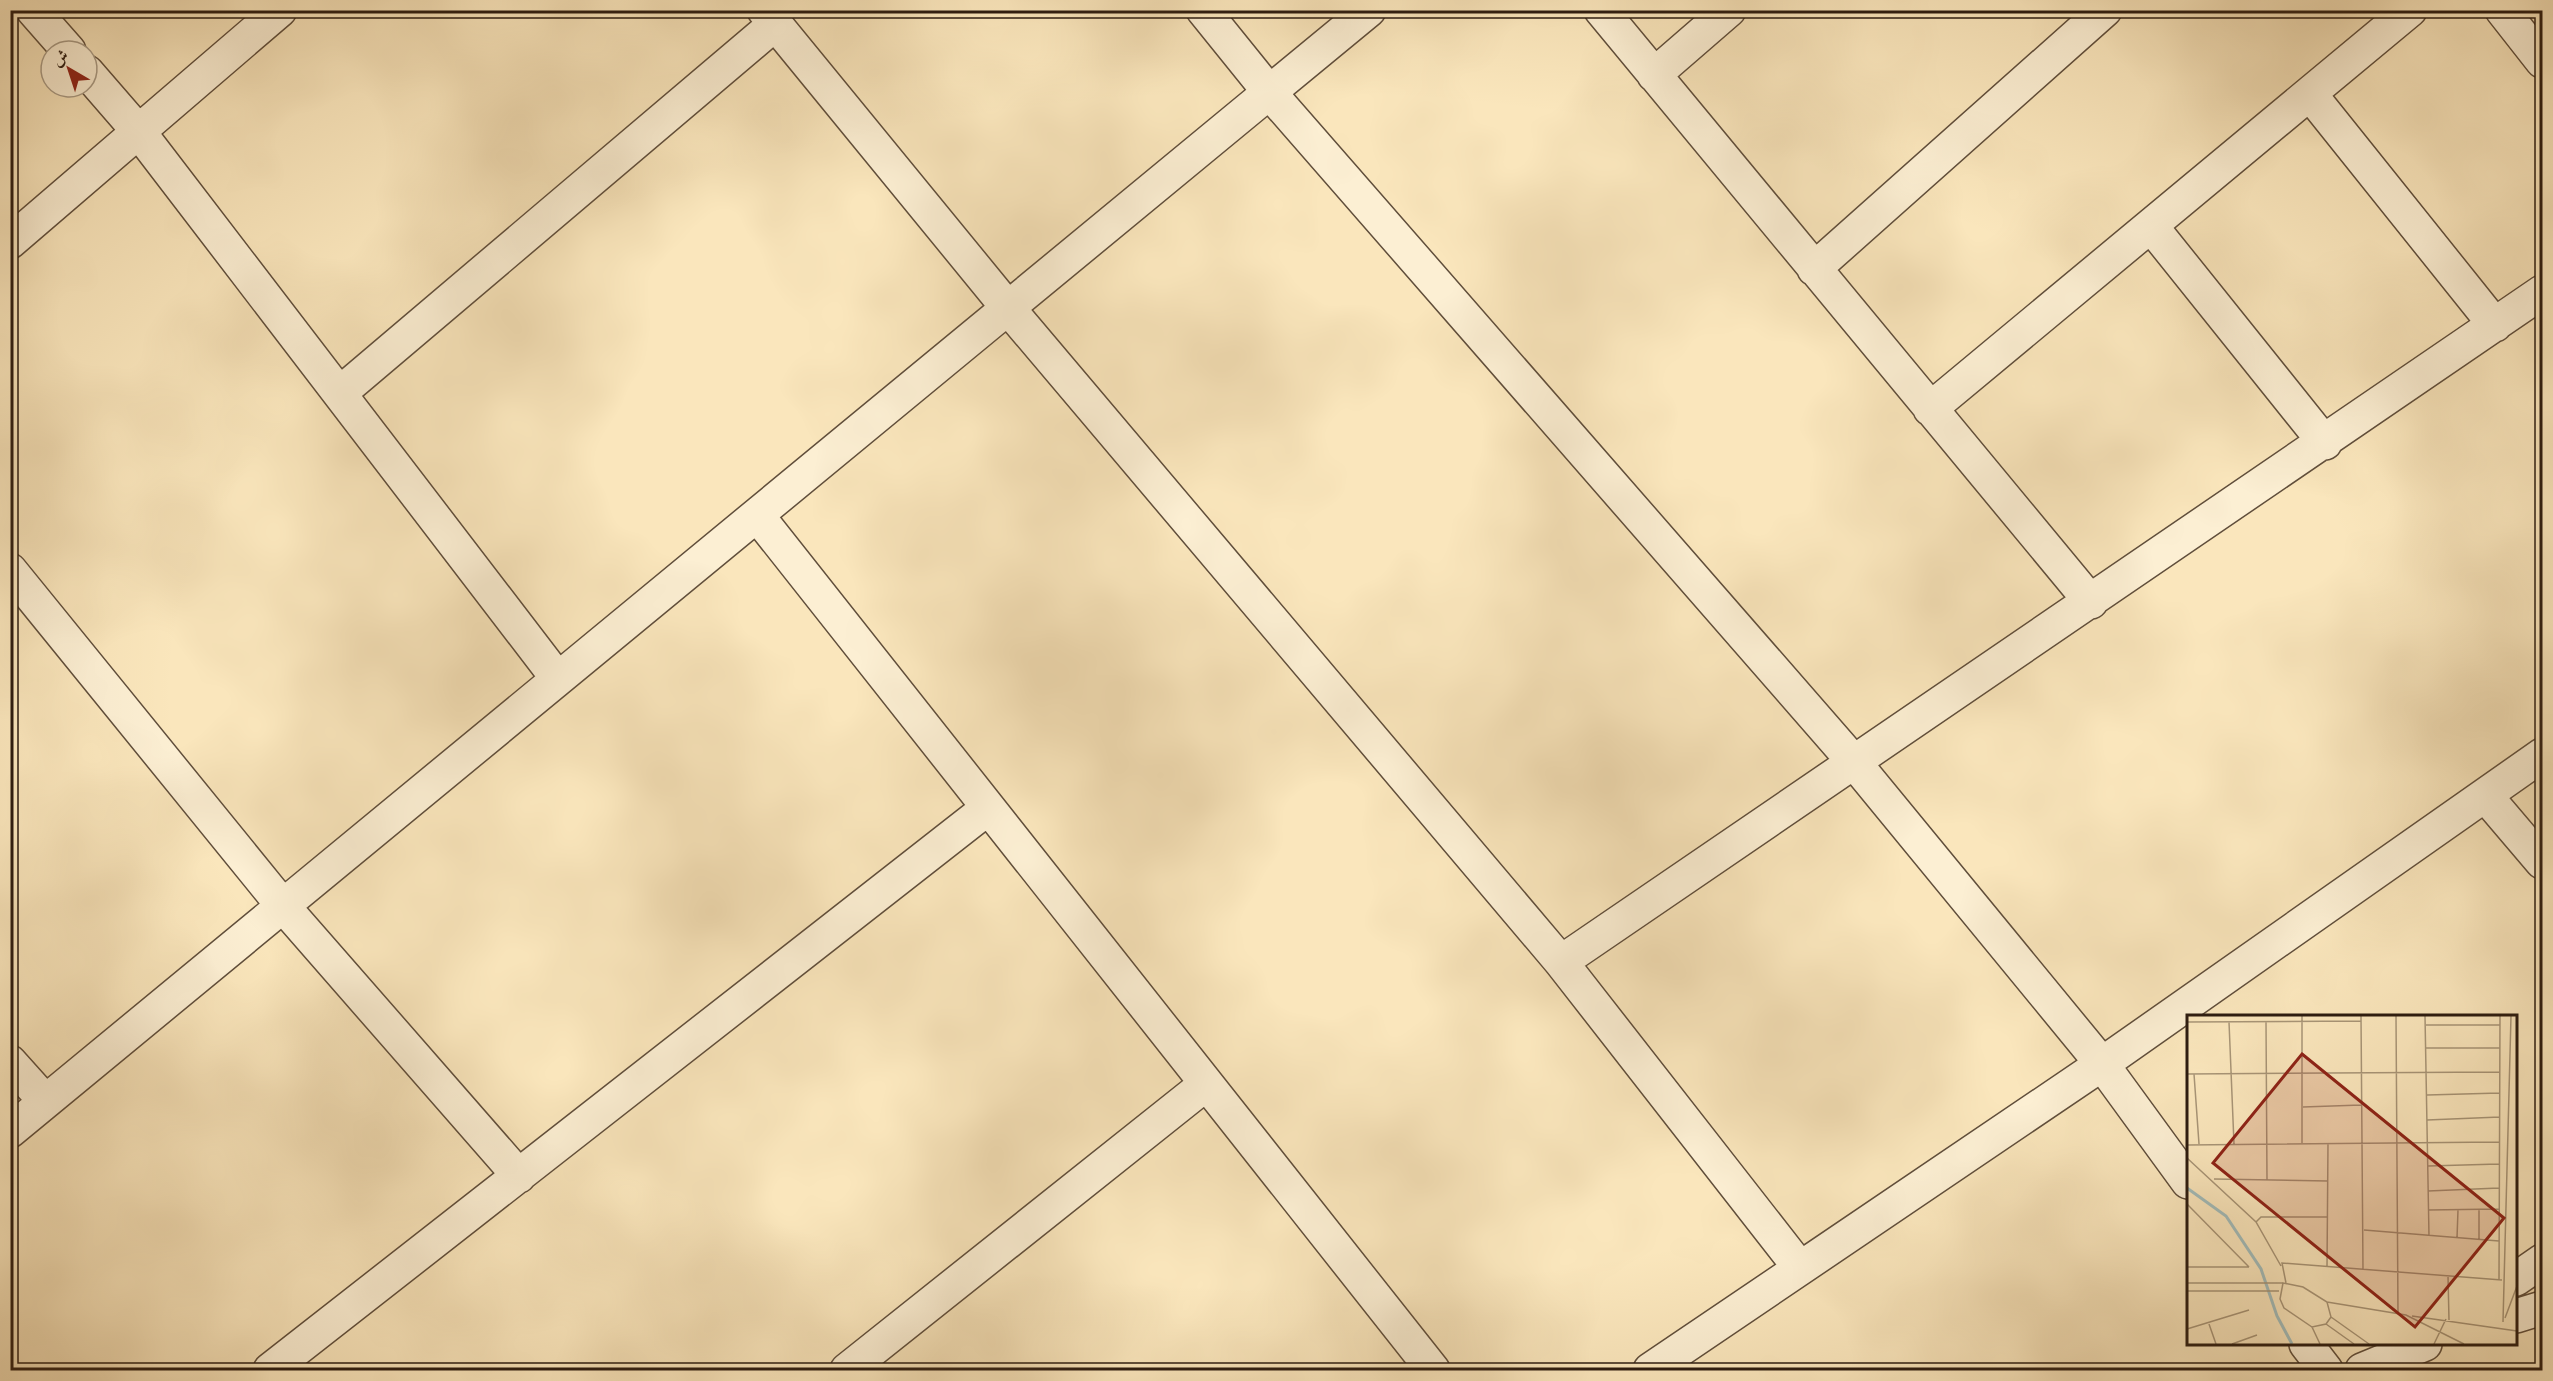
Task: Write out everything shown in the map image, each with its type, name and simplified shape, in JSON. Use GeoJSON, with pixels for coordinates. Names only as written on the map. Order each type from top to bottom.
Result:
{"type":"FeatureCollection","features":[{"type":"Feature","properties":{"kind":"street"},"geometry":{"type":"LineString","coordinates":[[33,10],[58,39]]}},
{"type":"Feature","properties":{"kind":"street"},"geometry":{"type":"LineString","coordinates":[[10,242],[280,10]]}},
{"type":"Feature","properties":{"kind":"street"},"geometry":{"type":"LineString","coordinates":[[1203,10],[1270,93],[1854,762],[2102,1064],[2187,1181]]}},
{"type":"Feature","properties":{"kind":"street"},"geometry":{"type":"LineString","coordinates":[[10,1131],[1369,10]]}},
{"type":"Feature","properties":{"kind":"street"},"geometry":{"type":"LineString","coordinates":[[1601,10],[2091,602]]}},
{"type":"Feature","properties":{"kind":"street"},"geometry":{"type":"LineString","coordinates":[[1654,75],[1729,10]]}},
{"type":"Feature","properties":{"kind":"street"},"geometry":{"type":"LineString","coordinates":[[1814,269],[2105,10]]}},
{"type":"Feature","properties":{"kind":"street"},"geometry":{"type":"LineString","coordinates":[[1930,409],[2410,10]]}},
{"type":"Feature","properties":{"kind":"street"},"geometry":{"type":"LineString","coordinates":[[2502,10],[2542,61]]}},
{"type":"Feature","properties":{"kind":"street"},"geometry":{"type":"LineString","coordinates":[[340,393],[769,17],[1008,308],[1561,962],[1800,1268]]}},
{"type":"Feature","properties":{"kind":"street"},"geometry":{"type":"LineString","coordinates":[[99,86],[139,132],[558,679]]}},
{"type":"Feature","properties":{"kind":"street"},"geometry":{"type":"LineString","coordinates":[[2310,94],[2495,325]]}},
{"type":"Feature","properties":{"kind":"street"},"geometry":{"type":"LineString","coordinates":[[2151,226],[2325,442]]}},
{"type":"Feature","properties":{"kind":"street"},"geometry":{"type":"LineString","coordinates":[[1561,962],[2542,292]]}},
{"type":"Feature","properties":{"kind":"street"},"geometry":{"type":"LineString","coordinates":[[757,515],[1433,1371]]}},
{"type":"Feature","properties":{"kind":"street"},"geometry":{"type":"LineString","coordinates":[[10,570],[283,906],[519,1176]]}},
{"type":"Feature","properties":{"kind":"street"},"geometry":{"type":"LineString","coordinates":[[1650,1371],[2102,1064],[2542,755]]}},
{"type":"Feature","properties":{"kind":"street"},"geometry":{"type":"LineString","coordinates":[[2486,795],[2542,862]]}},
{"type":"Feature","properties":{"kind":"street"},"geometry":{"type":"LineString","coordinates":[[270,1371],[988,808]]}},
{"type":"Feature","properties":{"kind":"street"},"geometry":{"type":"LineString","coordinates":[[10,1062],[45,1101]]}},
{"type":"Feature","properties":{"kind":"street"},"geometry":{"type":"LineString","coordinates":[[847,1371],[1206,1084]]}},
{"type":"Feature","properties":{"kind":"street"},"geometry":{"type":"LineString","coordinates":[[2517,1278],[2542,1262]]}},
{"type":"Feature","properties":{"kind":"street"},"geometry":{"type":"LineString","coordinates":[[2517,1316],[2542,1308]]}},
{"type":"Feature","properties":{"kind":"street"},"geometry":{"type":"LineString","coordinates":[[2307,1345],[2326,1371]]}},
{"type":"Feature","properties":{"kind":"street"},"geometry":{"type":"LineString","coordinates":[[2362,1371],[2419,1345]]}}]}
